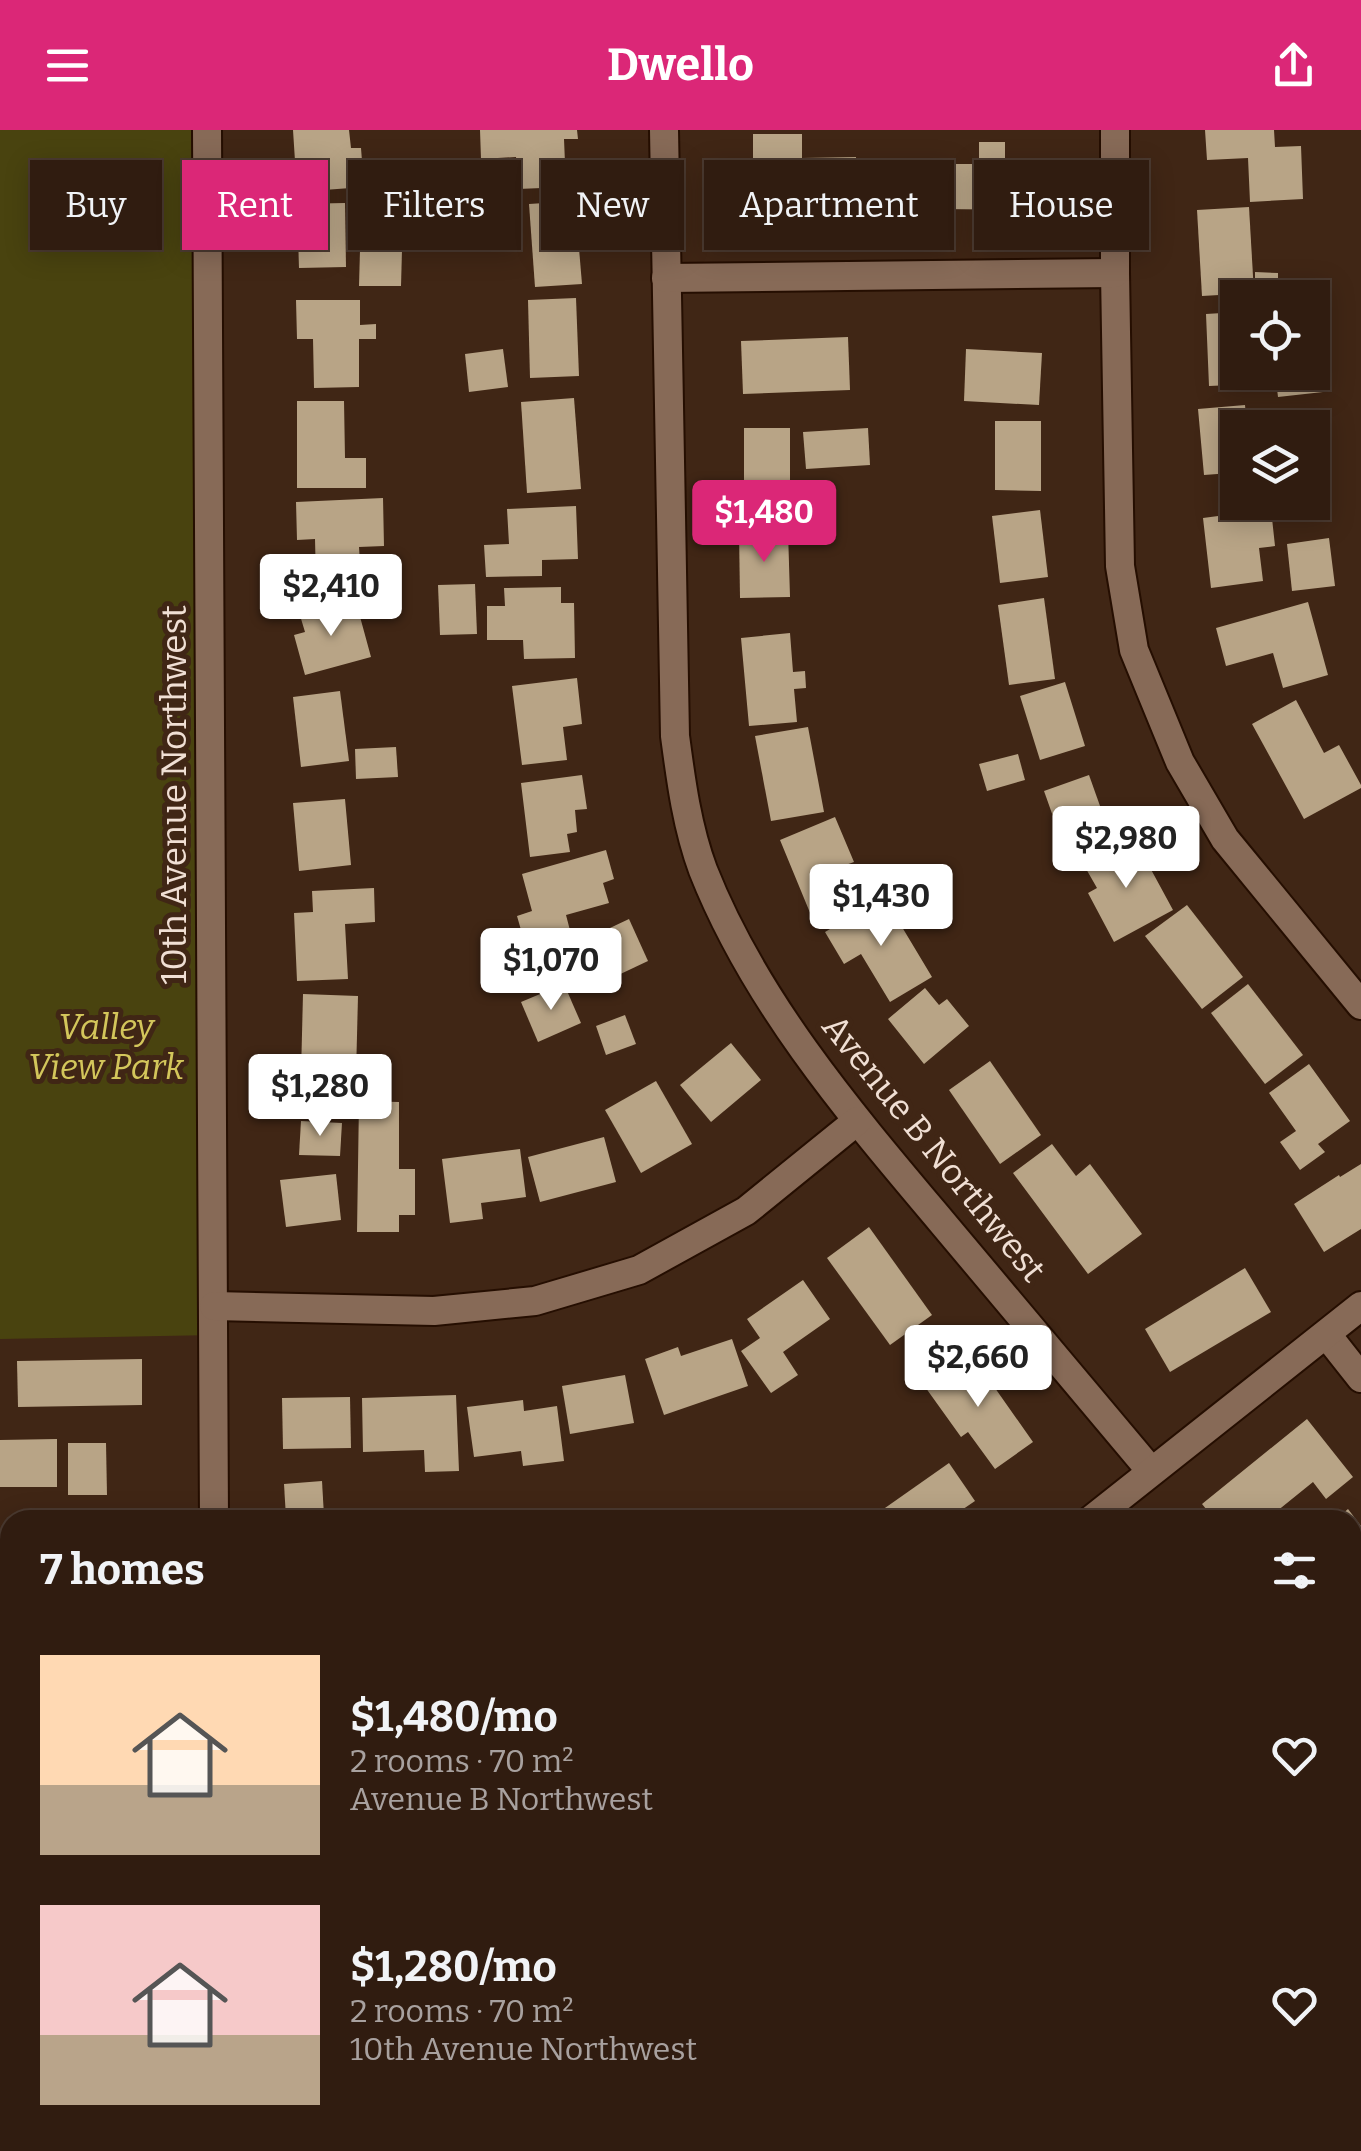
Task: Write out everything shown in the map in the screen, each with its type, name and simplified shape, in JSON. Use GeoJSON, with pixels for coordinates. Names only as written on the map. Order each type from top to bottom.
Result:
{"type":"FeatureCollection","features":[{"type":"Feature","properties":{"kind":"street","name":"10th Avenue Northwest"},"geometry":{"type":"LineString","coordinates":[[207,130],[214,1510]]}},
{"type":"Feature","properties":{"kind":"street","name":"Avenue B Northwest"},"geometry":{"type":"LineString","coordinates":[[664,130],[675,736],[685,806],[702,866],[727,924],[792,1032],[857,1121],[1152,1471]]}},
{"type":"Feature","properties":{"kind":"street"},"geometry":{"type":"LineString","coordinates":[[1115,130],[1120,566],[1134,650],[1180,762],[1226,840],[1361,1005]]}},
{"type":"Feature","properties":{"kind":"street"},"geometry":{"type":"LineString","coordinates":[[666,278],[1114,273]]}},
{"type":"Feature","properties":{"kind":"street"},"geometry":{"type":"LineString","coordinates":[[214,1306],[434,1311],[534,1301],[639,1270],[746,1211],[857,1121]]}},
{"type":"Feature","properties":{"kind":"street"},"geometry":{"type":"LineString","coordinates":[[1103,1510],[1361,1306]]}},
{"type":"Feature","properties":{"kind":"street"},"geometry":{"type":"LineString","coordinates":[[1327,1335],[1361,1378]]}},
{"type":"Feature","properties":{"kind":"green space","name":"Valley View Park"},"geometry":{"type":"Polygon","coordinates":[[[0,130],[208,130],[208,160],[182,160],[182,250],[209,250],[215,1335],[0,1339],[0,130]]]}},
{"type":"Feature","properties":{"kind":"building"},"geometry":{"type":"Polygon","coordinates":[[[293,130],[349,130],[351,148],[361,148],[362,160],[348,160],[348,188],[328,190],[328,160],[295,160],[293,130]]]}},
{"type":"Feature","properties":{"kind":"building"},"geometry":{"type":"Polygon","coordinates":[[[480,130],[577,130],[578,139],[564,139],[565,160],[541,160],[541,188],[521,189],[521,160],[516,157],[481,159],[480,130]]]}},
{"type":"Feature","properties":{"kind":"building"},"geometry":{"type":"Polygon","coordinates":[[[1205,130],[1274,130],[1275,147],[1301,146],[1303,199],[1250,202],[1248,158],[1207,160],[1205,130]]]}},
{"type":"Feature","properties":{"kind":"building"},"geometry":{"type":"Polygon","coordinates":[[[753,134],[802,134],[802,158],[856,160],[753,160],[753,134]]]}},
{"type":"Feature","properties":{"kind":"building"},"geometry":{"type":"Polygon","coordinates":[[[979,142],[1005,142],[1005,160],[979,160],[979,142]]]}},
{"type":"Feature","properties":{"kind":"building"},"geometry":{"type":"Polygon","coordinates":[[[954,164],[974,164],[974,209],[954,209],[954,164]]]}},
{"type":"Feature","properties":{"kind":"building"},"geometry":{"type":"Polygon","coordinates":[[[328,203],[345,203],[346,267],[299,268],[298,250],[328,250],[328,203]]]}},
{"type":"Feature","properties":{"kind":"building"},"geometry":{"type":"Polygon","coordinates":[[[541,203],[541,250],[579,250],[582,284],[535,287],[529,204],[541,203]]]}},
{"type":"Feature","properties":{"kind":"building"},"geometry":{"type":"Polygon","coordinates":[[[1249,207],[1253,280],[1220,280],[1220,295],[1202,296],[1197,210],[1249,207]]]}},
{"type":"Feature","properties":{"kind":"building"},"geometry":{"type":"Polygon","coordinates":[[[360,250],[402,250],[401,286],[359,286],[360,250]]]}},
{"type":"Feature","properties":{"kind":"building"},"geometry":{"type":"Polygon","coordinates":[[[1255,272],[1278,273],[1278,280],[1255,280],[1255,272]]]}},
{"type":"Feature","properties":{"kind":"building"},"geometry":{"type":"Polygon","coordinates":[[[576,298],[579,376],[530,378],[528,300],[576,298]]]}},
{"type":"Feature","properties":{"kind":"building"},"geometry":{"type":"Polygon","coordinates":[[[296,300],[360,300],[360,325],[376,324],[376,339],[359,339],[359,387],[314,388],[313,339],[297,339],[296,300]]]}},
{"type":"Feature","properties":{"kind":"building"},"geometry":{"type":"Polygon","coordinates":[[[1220,313],[1220,386],[1209,386],[1206,314],[1220,313]]]}},
{"type":"Feature","properties":{"kind":"building"},"geometry":{"type":"Polygon","coordinates":[[[848,337],[850,390],[743,394],[741,341],[848,337]]]}},
{"type":"Feature","properties":{"kind":"building"},"geometry":{"type":"Polygon","coordinates":[[[503,349],[508,387],[469,392],[465,354],[503,349]]]}},
{"type":"Feature","properties":{"kind":"building"},"geometry":{"type":"Polygon","coordinates":[[[966,349],[1042,353],[1039,405],[964,401],[966,349]]]}},
{"type":"Feature","properties":{"kind":"building"},"geometry":{"type":"Polygon","coordinates":[[[1330,374],[1332,391],[1278,397],[1277,390],[1330,390],[1330,374]]]}},
{"type":"Feature","properties":{"kind":"building"},"geometry":{"type":"Polygon","coordinates":[[[574,398],[581,489],[527,493],[521,402],[574,398]]]}},
{"type":"Feature","properties":{"kind":"building"},"geometry":{"type":"Polygon","coordinates":[[[297,401],[344,401],[345,458],[366,458],[366,488],[297,488],[297,401]]]}},
{"type":"Feature","properties":{"kind":"building"},"geometry":{"type":"Polygon","coordinates":[[[1245,405],[1245,410],[1220,410],[1220,474],[1204,475],[1198,409],[1245,405]]]}},
{"type":"Feature","properties":{"kind":"building"},"geometry":{"type":"Polygon","coordinates":[[[995,421],[1041,421],[1041,491],[995,490],[995,421]]]}},
{"type":"Feature","properties":{"kind":"building"},"geometry":{"type":"Polygon","coordinates":[[[744,428],[790,428],[790,496],[744,496],[744,428]]]}},
{"type":"Feature","properties":{"kind":"building"},"geometry":{"type":"Polygon","coordinates":[[[868,428],[870,465],[806,469],[803,432],[868,428]]]}},
{"type":"Feature","properties":{"kind":"building"},"geometry":{"type":"Polygon","coordinates":[[[383,498],[384,546],[359,547],[361,579],[316,581],[315,539],[297,540],[296,502],[383,498]]]}},
{"type":"Feature","properties":{"kind":"building"},"geometry":{"type":"Polygon","coordinates":[[[576,506],[578,559],[542,560],[542,576],[486,577],[484,545],[509,544],[507,509],[576,506]]]}},
{"type":"Feature","properties":{"kind":"building"},"geometry":{"type":"Polygon","coordinates":[[[1040,510],[1048,577],[1000,583],[992,516],[1040,510]]]}},
{"type":"Feature","properties":{"kind":"building"},"geometry":{"type":"Polygon","coordinates":[[[1203,518],[1272,520],[1275,546],[1259,548],[1263,581],[1211,588],[1203,518]]]}},
{"type":"Feature","properties":{"kind":"building"},"geometry":{"type":"Polygon","coordinates":[[[788,531],[790,597],[740,598],[739,532],[788,531]]]}},
{"type":"Feature","properties":{"kind":"building"},"geometry":{"type":"Polygon","coordinates":[[[1329,538],[1335,586],[1292,591],[1287,544],[1329,538]]]}},
{"type":"Feature","properties":{"kind":"building"},"geometry":{"type":"Polygon","coordinates":[[[475,584],[477,634],[440,635],[438,585],[475,584]]]}},
{"type":"Feature","properties":{"kind":"building"},"geometry":{"type":"Polygon","coordinates":[[[561,587],[561,603],[574,603],[575,658],[524,659],[523,640],[487,640],[487,606],[505,606],[504,588],[561,587]]]}},
{"type":"Feature","properties":{"kind":"building"},"geometry":{"type":"Polygon","coordinates":[[[1044,598],[1055,679],[1009,685],[998,605],[1044,598]]]}},
{"type":"Feature","properties":{"kind":"building"},"geometry":{"type":"Polygon","coordinates":[[[342,601],[346,617],[359,613],[371,657],[305,675],[294,635],[305,632],[299,612],[342,601]]]}},
{"type":"Feature","properties":{"kind":"building"},"geometry":{"type":"Polygon","coordinates":[[[1308,602],[1328,675],[1283,688],[1273,653],[1226,666],[1216,628],[1308,602]]]}},
{"type":"Feature","properties":{"kind":"building"},"geometry":{"type":"Polygon","coordinates":[[[790,633],[793,672],[805,671],[806,688],[794,689],[797,722],[749,726],[741,638],[790,633]]]}},
{"type":"Feature","properties":{"kind":"building"},"geometry":{"type":"Polygon","coordinates":[[[577,678],[582,724],[563,727],[567,760],[522,765],[512,686],[577,678]]]}},
{"type":"Feature","properties":{"kind":"building"},"geometry":{"type":"Polygon","coordinates":[[[1065,682],[1085,746],[1040,760],[1020,696],[1065,682]]]}},
{"type":"Feature","properties":{"kind":"building"},"geometry":{"type":"Polygon","coordinates":[[[340,691],[349,761],[301,767],[293,697],[340,691]]]}},
{"type":"Feature","properties":{"kind":"building"},"geometry":{"type":"Polygon","coordinates":[[[1296,700],[1324,753],[1339,745],[1361,785],[1304,819],[1252,724],[1296,700]]]}},
{"type":"Feature","properties":{"kind":"building"},"geometry":{"type":"Polygon","coordinates":[[[808,727],[824,812],[771,821],[755,736],[808,727]]]}},
{"type":"Feature","properties":{"kind":"building"},"geometry":{"type":"Polygon","coordinates":[[[396,747],[398,777],[356,779],[355,749],[396,747]]]}},
{"type":"Feature","properties":{"kind":"building"},"geometry":{"type":"Polygon","coordinates":[[[1018,754],[1025,780],[987,791],[979,764],[1018,754]]]}},
{"type":"Feature","properties":{"kind":"building"},"geometry":{"type":"Polygon","coordinates":[[[582,775],[587,809],[575,810],[577,832],[567,834],[570,852],[530,857],[521,783],[582,775]]]}},
{"type":"Feature","properties":{"kind":"building"},"geometry":{"type":"Polygon","coordinates":[[[1089,775],[1105,820],[1060,836],[1044,791],[1089,775]]]}},
{"type":"Feature","properties":{"kind":"building"},"geometry":{"type":"Polygon","coordinates":[[[345,799],[351,865],[299,871],[293,803],[345,799]]]}},
{"type":"Feature","properties":{"kind":"building"},"geometry":{"type":"Polygon","coordinates":[[[835,817],[854,862],[843,866],[858,901],[813,920],[780,840],[835,817]]]}},
{"type":"Feature","properties":{"kind":"building"},"geometry":{"type":"Polygon","coordinates":[[[1135,840],[1173,910],[1114,942],[1088,893],[1097,888],[1085,867],[1135,840]]]}},
{"type":"Feature","properties":{"kind":"building"},"geometry":{"type":"Polygon","coordinates":[[[606,850],[614,879],[603,883],[609,903],[566,915],[572,938],[527,951],[517,916],[532,911],[522,874],[606,850]]]}},
{"type":"Feature","properties":{"kind":"building"},"geometry":{"type":"Polygon","coordinates":[[[374,888],[375,922],[345,924],[348,979],[297,981],[294,913],[313,912],[312,891],[374,888]]]}},
{"type":"Feature","properties":{"kind":"building"},"geometry":{"type":"Polygon","coordinates":[[[884,897],[932,977],[890,1002],[861,954],[844,964],[825,932],[884,897]]]}},
{"type":"Feature","properties":{"kind":"building"},"geometry":{"type":"Polygon","coordinates":[[[1187,905],[1243,977],[1202,1009],[1145,936],[1187,905]]]}},
{"type":"Feature","properties":{"kind":"building"},"geometry":{"type":"Polygon","coordinates":[[[629,919],[648,961],[595,986],[576,944],[629,919]]]}},
{"type":"Feature","properties":{"kind":"building"},"geometry":{"type":"Polygon","coordinates":[[[564,984],[581,1023],[538,1042],[521,1002],[564,984]]]}},
{"type":"Feature","properties":{"kind":"building"},"geometry":{"type":"Polygon","coordinates":[[[1248,984],[1303,1055],[1265,1084],[1211,1013],[1248,984]]]}},
{"type":"Feature","properties":{"kind":"building"},"geometry":{"type":"Polygon","coordinates":[[[925,988],[939,1005],[947,999],[969,1026],[924,1064],[888,1019],[925,988]]]}},
{"type":"Feature","properties":{"kind":"building"},"geometry":{"type":"Polygon","coordinates":[[[303,994],[358,996],[356,1075],[301,1074],[303,994]]]}},
{"type":"Feature","properties":{"kind":"building"},"geometry":{"type":"Polygon","coordinates":[[[625,1015],[636,1044],[606,1055],[596,1026],[625,1015]]]}},
{"type":"Feature","properties":{"kind":"building"},"geometry":{"type":"Polygon","coordinates":[[[731,1043],[761,1080],[711,1122],[680,1085],[731,1043]]]}},
{"type":"Feature","properties":{"kind":"building"},"geometry":{"type":"Polygon","coordinates":[[[990,1061],[1041,1135],[1000,1164],[949,1090],[990,1061]]]}},
{"type":"Feature","properties":{"kind":"building"},"geometry":{"type":"Polygon","coordinates":[[[1309,1064],[1350,1121],[1318,1144],[1325,1152],[1300,1170],[1280,1142],[1296,1131],[1269,1093],[1309,1064]]]}},
{"type":"Feature","properties":{"kind":"building"},"geometry":{"type":"Polygon","coordinates":[[[656,1081],[692,1144],[641,1173],[605,1110],[656,1081]]]}},
{"type":"Feature","properties":{"kind":"building"},"geometry":{"type":"Polygon","coordinates":[[[359,1101],[399,1102],[399,1169],[415,1169],[415,1215],[399,1215],[399,1232],[357,1232],[359,1101]]]}},
{"type":"Feature","properties":{"kind":"building"},"geometry":{"type":"Polygon","coordinates":[[[301,1121],[342,1123],[340,1156],[299,1155],[301,1121]]]}},
{"type":"Feature","properties":{"kind":"building"},"geometry":{"type":"Polygon","coordinates":[[[604,1137],[616,1182],[540,1202],[528,1157],[604,1137]]]}},
{"type":"Feature","properties":{"kind":"building"},"geometry":{"type":"Polygon","coordinates":[[[1052,1144],[1076,1176],[1090,1164],[1142,1234],[1088,1274],[1013,1173],[1052,1144]]]}},
{"type":"Feature","properties":{"kind":"building"},"geometry":{"type":"Polygon","coordinates":[[[520,1149],[526,1197],[481,1203],[483,1219],[450,1223],[442,1159],[520,1149]]]}},
{"type":"Feature","properties":{"kind":"building"},"geometry":{"type":"Polygon","coordinates":[[[1361,1164],[1361,1229],[1324,1252],[1294,1204],[1361,1164]]]}},
{"type":"Feature","properties":{"kind":"building"},"geometry":{"type":"Polygon","coordinates":[[[336,1174],[341,1220],[286,1227],[280,1180],[336,1174]]]}},
{"type":"Feature","properties":{"kind":"building"},"geometry":{"type":"Polygon","coordinates":[[[869,1227],[932,1315],[890,1345],[827,1258],[869,1227]]]}},
{"type":"Feature","properties":{"kind":"building"},"geometry":{"type":"Polygon","coordinates":[[[1245,1268],[1271,1312],[1170,1372],[1145,1329],[1245,1268]]]}},
{"type":"Feature","properties":{"kind":"building"},"geometry":{"type":"Polygon","coordinates":[[[803,1280],[830,1319],[783,1352],[798,1375],[771,1393],[741,1351],[760,1338],[747,1319],[803,1280]]]}},
{"type":"Feature","properties":{"kind":"building"},"geometry":{"type":"Polygon","coordinates":[[[732,1339],[748,1386],[664,1415],[645,1359],[678,1347],[681,1356],[732,1339]]]}},
{"type":"Feature","properties":{"kind":"building"},"geometry":{"type":"Polygon","coordinates":[[[969,1351],[1033,1442],[995,1469],[968,1432],[961,1437],[923,1384],[969,1351]]]}},
{"type":"Feature","properties":{"kind":"building"},"geometry":{"type":"Polygon","coordinates":[[[142,1359],[142,1405],[18,1407],[17,1361],[142,1359]]]}},
{"type":"Feature","properties":{"kind":"building"},"geometry":{"type":"Polygon","coordinates":[[[625,1375],[634,1423],[570,1434],[562,1386],[625,1375]]]}},
{"type":"Feature","properties":{"kind":"building"},"geometry":{"type":"Polygon","coordinates":[[[456,1395],[459,1471],[425,1472],[424,1450],[363,1452],[362,1398],[456,1395]]]}},
{"type":"Feature","properties":{"kind":"building"},"geometry":{"type":"Polygon","coordinates":[[[350,1397],[351,1448],[283,1449],[282,1398],[350,1397]]]}},
{"type":"Feature","properties":{"kind":"building"},"geometry":{"type":"Polygon","coordinates":[[[523,1400],[524,1411],[557,1406],[564,1461],[523,1466],[521,1451],[474,1457],[467,1407],[523,1400]]]}},
{"type":"Feature","properties":{"kind":"building"},"geometry":{"type":"Polygon","coordinates":[[[1307,1419],[1353,1477],[1326,1499],[1313,1482],[1278,1510],[1207,1510],[1202,1504],[1307,1419]]]}},
{"type":"Feature","properties":{"kind":"building"},"geometry":{"type":"Polygon","coordinates":[[[57,1439],[57,1487],[0,1487],[0,1440],[57,1439]]]}},
{"type":"Feature","properties":{"kind":"building"},"geometry":{"type":"Polygon","coordinates":[[[68,1443],[106,1443],[107,1495],[68,1495],[68,1443]]]}},
{"type":"Feature","properties":{"kind":"building"},"geometry":{"type":"Polygon","coordinates":[[[949,1463],[975,1501],[962,1510],[882,1510],[949,1463]]]}},
{"type":"Feature","properties":{"kind":"building"},"geometry":{"type":"Polygon","coordinates":[[[322,1481],[324,1510],[286,1510],[284,1484],[322,1481]]]}}]}
